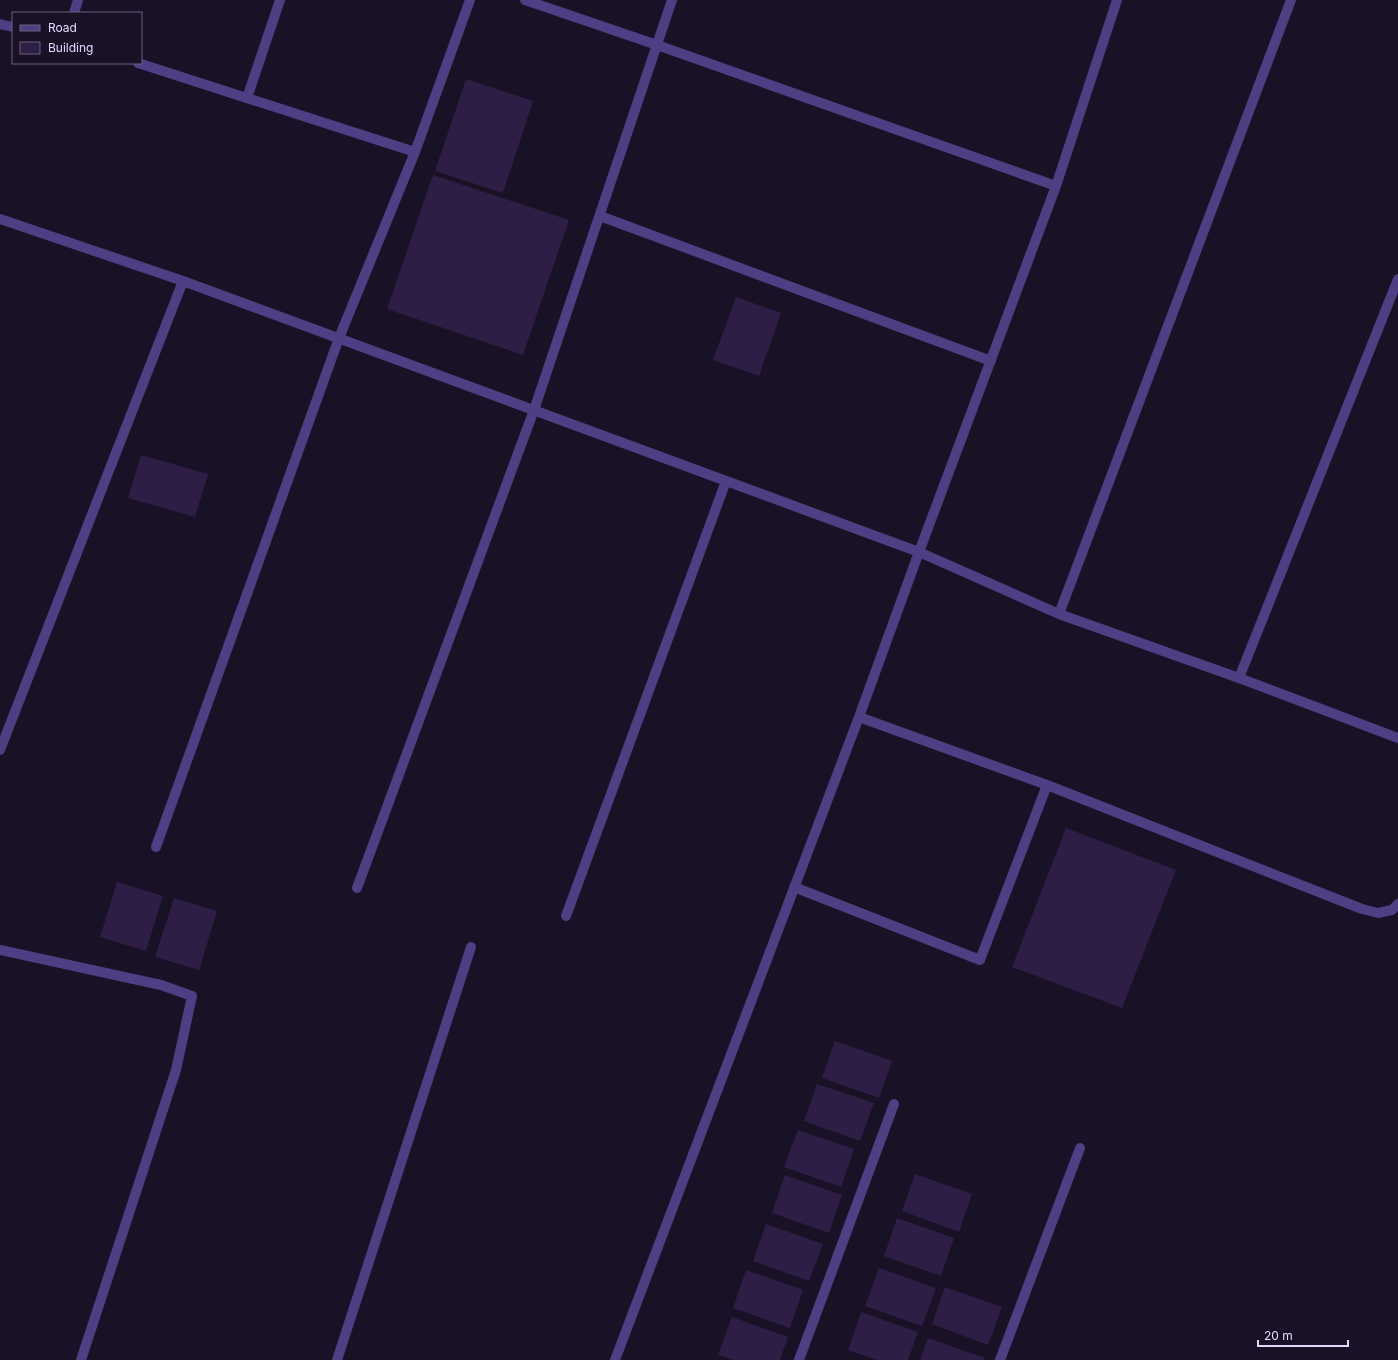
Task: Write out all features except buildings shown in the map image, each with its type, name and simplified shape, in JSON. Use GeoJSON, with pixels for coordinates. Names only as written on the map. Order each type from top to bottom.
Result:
{"type":"FeatureCollection","features":[{"type":"Feature","properties":{"kind":"street"},"geometry":{"type":"LineString","coordinates":[[74,12],[78,0]]}},
{"type":"Feature","properties":{"kind":"street"},"geometry":{"type":"LineString","coordinates":[[247,98],[280,0]]}},
{"type":"Feature","properties":{"kind":"street"},"geometry":{"type":"LineString","coordinates":[[156,847],[339,338],[415,152],[470,0]]}},
{"type":"Feature","properties":{"kind":"street"},"geometry":{"type":"LineString","coordinates":[[526,0],[1056,186]]}},
{"type":"Feature","properties":{"kind":"street"},"geometry":{"type":"LineString","coordinates":[[357,888],[534,410],[672,0]]}},
{"type":"Feature","properties":{"kind":"street"},"geometry":{"type":"LineString","coordinates":[[615,1360],[859,716],[1056,186],[1117,0]]}},
{"type":"Feature","properties":{"kind":"street"},"geometry":{"type":"LineString","coordinates":[[1059,614],[1291,0]]}},
{"type":"Feature","properties":{"kind":"street"},"geometry":{"type":"LineString","coordinates":[[0,24],[12,27]]}},
{"type":"Feature","properties":{"kind":"street"},"geometry":{"type":"LineString","coordinates":[[141,64],[415,152]]}},
{"type":"Feature","properties":{"kind":"street"},"geometry":{"type":"LineString","coordinates":[[600,216],[991,361]]}},
{"type":"Feature","properties":{"kind":"street"},"geometry":{"type":"LineString","coordinates":[[0,219],[183,281],[919,552],[1059,614],[1239,678],[1398,738]]}},
{"type":"Feature","properties":{"kind":"street"},"geometry":{"type":"LineString","coordinates":[[1239,678],[1398,279]]}},
{"type":"Feature","properties":{"kind":"street"},"geometry":{"type":"LineString","coordinates":[[0,750],[183,281]]}},
{"type":"Feature","properties":{"kind":"street"},"geometry":{"type":"LineString","coordinates":[[566,916],[726,481]]}},
{"type":"Feature","properties":{"kind":"street"},"geometry":{"type":"LineString","coordinates":[[859,716],[1047,785],[1362,909],[1378,913],[1392,910],[1398,904]]}},
{"type":"Feature","properties":{"kind":"street"},"geometry":{"type":"LineString","coordinates":[[794,887],[980,960],[1047,785]]}},
{"type":"Feature","properties":{"kind":"street"},"geometry":{"type":"LineString","coordinates":[[337,1360],[471,947]]}},
{"type":"Feature","properties":{"kind":"street"},"geometry":{"type":"LineString","coordinates":[[0,950],[161,985],[192,996],[176,1070],[81,1360]]}},
{"type":"Feature","properties":{"kind":"street"},"geometry":{"type":"LineString","coordinates":[[799,1360],[894,1104]]}},
{"type":"Feature","properties":{"kind":"street"},"geometry":{"type":"LineString","coordinates":[[1000,1360],[1080,1148]]}}]}
